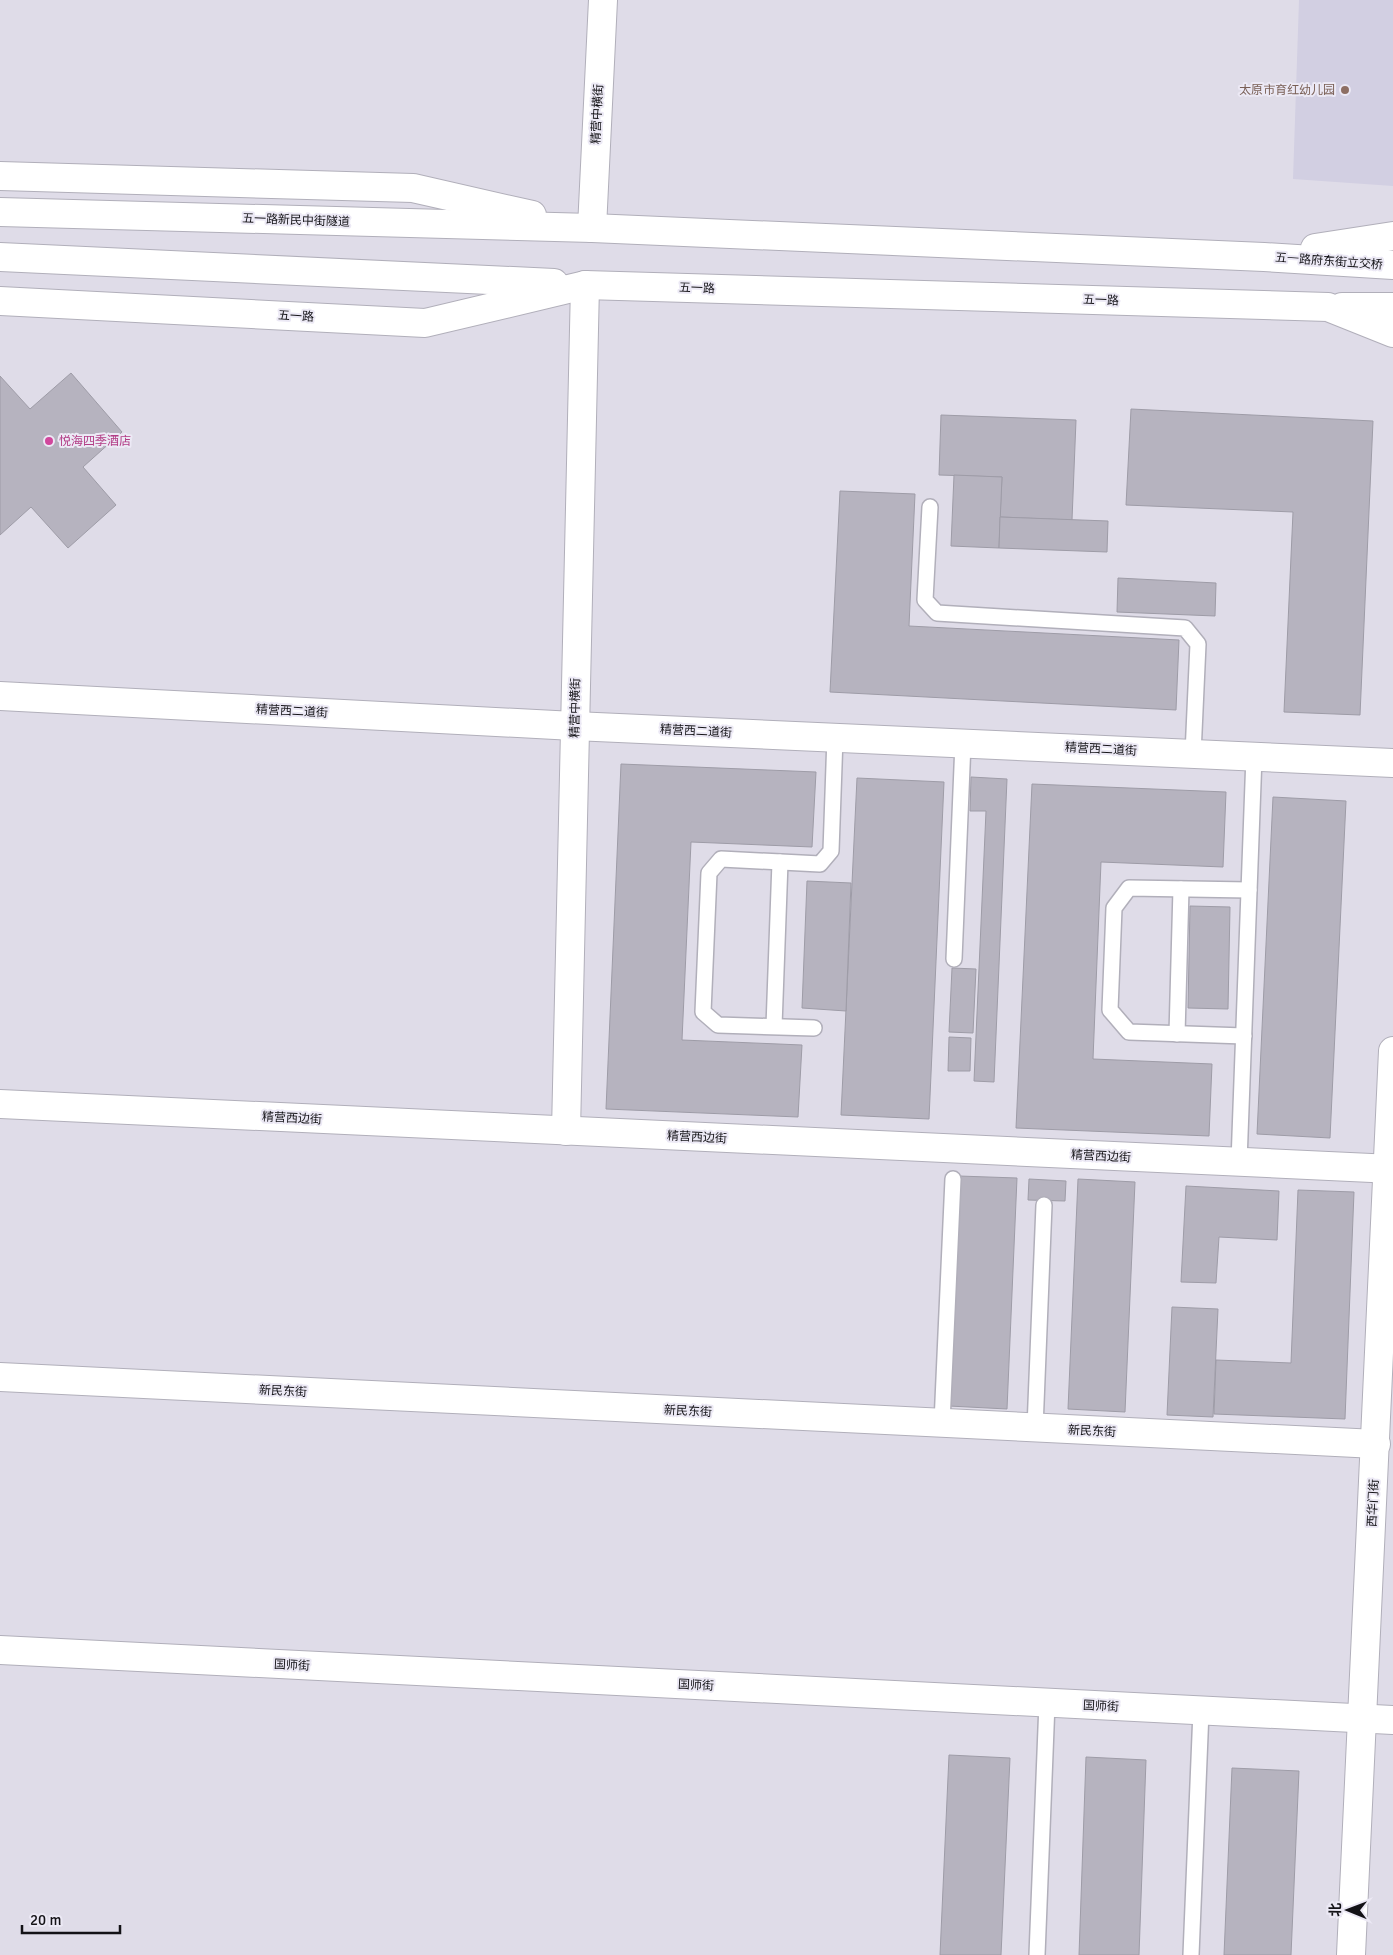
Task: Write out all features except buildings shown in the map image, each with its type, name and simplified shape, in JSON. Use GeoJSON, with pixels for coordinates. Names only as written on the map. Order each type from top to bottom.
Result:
{"type":"FeatureCollection","features":[{"type":"Feature","properties":{"kind":"street","name":"精营中横街"},"geometry":{"type":"LineString","coordinates":[[592,228],[603,0]]}},
{"type":"Feature","properties":{"kind":"street"},"geometry":{"type":"LineString","coordinates":[[0,176],[413,188],[592,228],[1264,256],[1393,236]]}},
{"type":"Feature","properties":{"kind":"street","name":"五一路新民中街隧道"},"geometry":{"type":"LineString","coordinates":[[0,212],[592,228]]}},
{"type":"Feature","properties":{"kind":"street","name":"五一路府东街立交桥"},"geometry":{"type":"LineString","coordinates":[[1264,256],[1393,264]]}},
{"type":"Feature","properties":{"kind":"street"},"geometry":{"type":"LineString","coordinates":[[0,257],[585,285]]}},
{"type":"Feature","properties":{"kind":"street","name":"精营中横街"},"geometry":{"type":"LineString","coordinates":[[566,1131],[585,285]]}},
{"type":"Feature","properties":{"kind":"street","name":"五一路"},"geometry":{"type":"LineString","coordinates":[[0,301],[424,323],[585,285],[1328,307],[1393,333]]}},
{"type":"Feature","properties":{"kind":"street"},"geometry":{"type":"LineString","coordinates":[[1328,307],[1393,306]]}},
{"type":"Feature","properties":{"kind":"street","name":"精营西二道街"},"geometry":{"type":"LineString","coordinates":[[0,696],[574,726],[1393,763]]}},
{"type":"Feature","properties":{"kind":"street","name":"西华门街"},"geometry":{"type":"LineString","coordinates":[[1351,1955],[1361,1719],[1390,1169],[1393,1051]]}},
{"type":"Feature","properties":{"kind":"street","name":"精营西边街"},"geometry":{"type":"LineString","coordinates":[[0,1104],[1390,1169]]}},
{"type":"Feature","properties":{"kind":"street","name":"新民东街"},"geometry":{"type":"LineString","coordinates":[[0,1377],[1376,1444]]}},
{"type":"Feature","properties":{"kind":"street","name":"国师街"},"geometry":{"type":"LineString","coordinates":[[0,1650],[1393,1720]]}},
{"type":"Feature","properties":{"kind":"lane"},"geometry":{"type":"LineString","coordinates":[[930,507],[926,600],[937,613],[1185,628],[1198,644],[1193,754]]}},
{"type":"Feature","properties":{"kind":"lane"},"geometry":{"type":"LineString","coordinates":[[814,1028],[718,1025],[704,1012],[709,873],[721,859],[820,864],[831,851],[835,738]]}},
{"type":"Feature","properties":{"kind":"lane"},"geometry":{"type":"LineString","coordinates":[[954,959],[963,743]]}},
{"type":"Feature","properties":{"kind":"lane"},"geometry":{"type":"LineString","coordinates":[[1239,1162],[1254,756]]}},
{"type":"Feature","properties":{"kind":"lane"},"geometry":{"type":"LineString","coordinates":[[774,1026],[780,862]]}},
{"type":"Feature","properties":{"kind":"lane"},"geometry":{"type":"LineString","coordinates":[[1244,1036],[1129,1032],[1110,1010],[1114,908],[1129,888],[1250,890]]}},
{"type":"Feature","properties":{"kind":"lane"},"geometry":{"type":"LineString","coordinates":[[1177,1034],[1182,889]]}},
{"type":"Feature","properties":{"kind":"lane"},"geometry":{"type":"LineString","coordinates":[[942,1423],[954,1179]]}},
{"type":"Feature","properties":{"kind":"lane"},"geometry":{"type":"LineString","coordinates":[[1035,1428],[1044,1205]]}},
{"type":"Feature","properties":{"kind":"lane"},"geometry":{"type":"LineString","coordinates":[[1037,1955],[1047,1703]]}},
{"type":"Feature","properties":{"kind":"lane"},"geometry":{"type":"LineString","coordinates":[[1191,1955],[1201,1711]]}},
{"type":"Feature","properties":{"kind":"shaded area","name":"太原市育红幼儿园"},"geometry":{"type":"Polygon","coordinates":[[[1299,0],[1393,0],[1393,186],[1293,179],[1299,0]]]}},
{"type":"Feature","properties":{"kind":"place","name":"太原市育红幼儿园"},"geometry":{"type":"Point","coordinates":[1345,90]}},
{"type":"Feature","properties":{"kind":"place","name":"悦海四季酒店"},"geometry":{"type":"Point","coordinates":[49,441]}}]}
